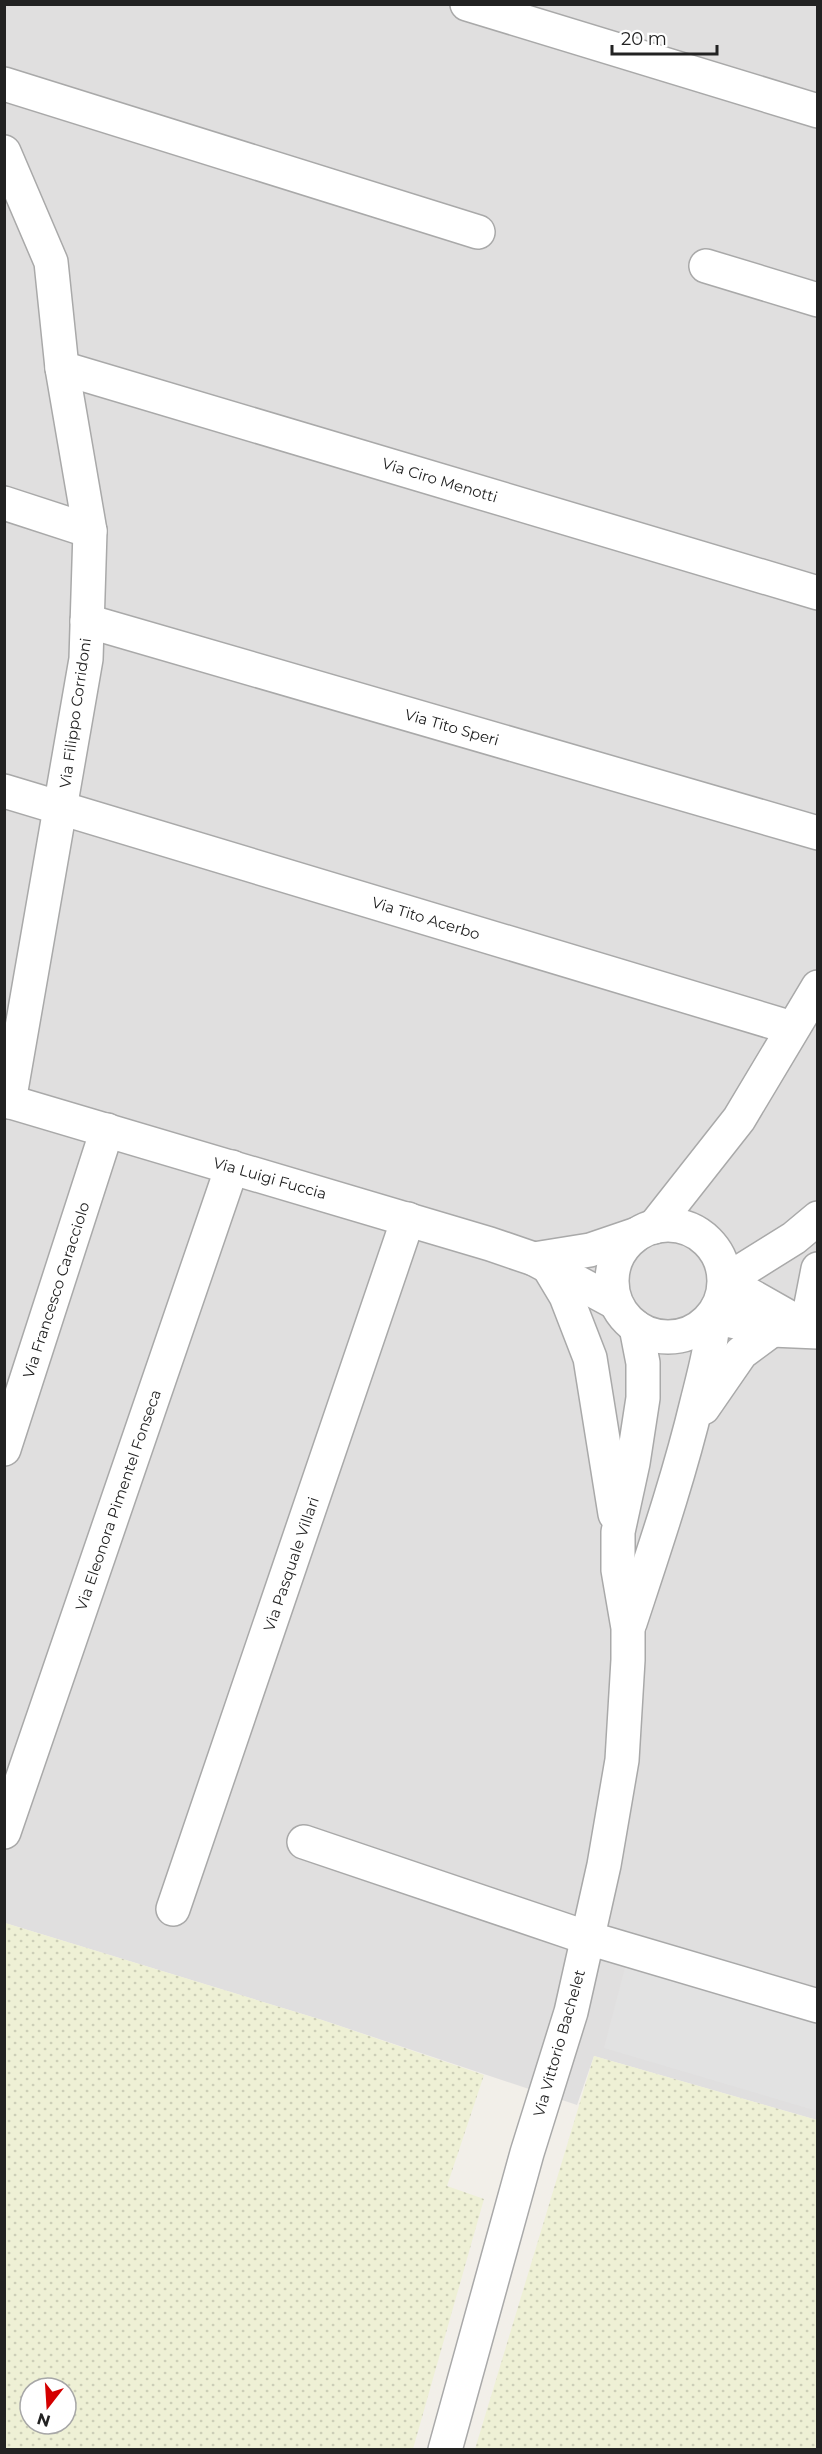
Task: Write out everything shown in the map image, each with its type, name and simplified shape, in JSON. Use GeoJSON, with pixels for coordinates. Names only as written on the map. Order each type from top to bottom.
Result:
{"type":"FeatureCollection","features":[{"type":"Feature","properties":{"kind":"street"},"geometry":{"type":"LineString","coordinates":[[467,4],[818,111]]}},
{"type":"Feature","properties":{"kind":"street"},"geometry":{"type":"LineString","coordinates":[[4,84],[478,232]]}},
{"type":"Feature","properties":{"kind":"street","name":"Via Filippo Corridoni"},"geometry":{"type":"LineString","coordinates":[[4,152],[51,262],[62,368],[90,531],[86,659],[7,1101]]}},
{"type":"Feature","properties":{"kind":"street"},"geometry":{"type":"LineString","coordinates":[[706,266],[818,300]]}},
{"type":"Feature","properties":{"kind":"street","name":"Via Ciro Menotti"},"geometry":{"type":"LineString","coordinates":[[62,368],[818,593]]}},
{"type":"Feature","properties":{"kind":"street"},"geometry":{"type":"LineString","coordinates":[[4,503],[90,531]]}},
{"type":"Feature","properties":{"kind":"street","name":"Via Tito Speri"},"geometry":{"type":"LineString","coordinates":[[87,621],[818,833]]}},
{"type":"Feature","properties":{"kind":"street","name":"Via Tito Acerbo"},"geometry":{"type":"LineString","coordinates":[[4,790],[792,1028]]}},
{"type":"Feature","properties":{"kind":"street"},"geometry":{"type":"LineString","coordinates":[[618,1532],[633,1463],[643,1398],[643,1363],[626,1315],[612,1288],[612,1272],[617,1257],[626,1244],[646,1230],[739,1119],[818,987]]}},
{"type":"Feature","properties":{"kind":"street","name":"Via Luigi Fuccia"},"geometry":{"type":"LineString","coordinates":[[7,1101],[408,1219],[541,1263],[626,1315]]}},
{"type":"Feature","properties":{"kind":"street","name":"Via Francesco Caracciolo"},"geometry":{"type":"LineString","coordinates":[[4,1449],[107,1130]]}},
{"type":"Feature","properties":{"kind":"street","name":"Via Eleonora Pimentel Fonseca"},"geometry":{"type":"LineString","coordinates":[[4,1832],[232,1167]]}},
{"type":"Feature","properties":{"kind":"street"},"geometry":{"type":"LineString","coordinates":[[725,1281],[794,1239],[818,1218]]}},
{"type":"Feature","properties":{"kind":"street","name":"Via Pasquale Villari"},"geometry":{"type":"LineString","coordinates":[[173,1909],[408,1219]]}},
{"type":"Feature","properties":{"kind":"street"},"geometry":{"type":"LineString","coordinates":[[626,1315],[651,1335],[676,1337],[700,1328],[713,1317],[720,1306],[725,1281],[722,1264],[714,1248],[703,1236],[671,1225],[646,1230],[590,1250],[541,1263],[566,1296],[591,1358],[618,1532],[618,1570],[628,1628]]}},
{"type":"Feature","properties":{"kind":"street"},"geometry":{"type":"LineString","coordinates":[[816,1332],[810,1310],[818,1269]]}},
{"type":"Feature","properties":{"kind":"street"},"geometry":{"type":"LineString","coordinates":[[725,1281],[816,1332]]}},
{"type":"Feature","properties":{"kind":"street"},"geometry":{"type":"LineString","coordinates":[[713,1317],[772,1330],[816,1332]]}},
{"type":"Feature","properties":{"kind":"street"},"geometry":{"type":"LineString","coordinates":[[628,1628],[668,1507],[691,1424],[712,1339],[713,1317]]}},
{"type":"Feature","properties":{"kind":"street"},"geometry":{"type":"LineString","coordinates":[[691,1424],[741,1353],[772,1330]]}},
{"type":"Feature","properties":{"kind":"street","name":"Via Vittorio Bachelet"},"geometry":{"type":"LineString","coordinates":[[445,2450],[526,2153],[571,2012],[588,1938],[604,1865],[622,1760],[628,1628]]}},
{"type":"Feature","properties":{"kind":"street"},"geometry":{"type":"LineString","coordinates":[[304,1842],[588,1938],[818,2006]]}},
{"type":"Feature","properties":{"kind":"shaded area"},"geometry":{"type":"Polygon","coordinates":[[[4,5],[817,5],[817,2120],[594,2056],[577,2105],[322,2020],[5,1923],[4,5]]]}},
{"type":"Feature","properties":{"kind":"shaded area"},"geometry":{"type":"Polygon","coordinates":[[[627,1960],[817,2017],[817,2111],[604,2048],[627,1960]]]}},
{"type":"Feature","properties":{"kind":"green space"},"geometry":{"type":"Polygon","coordinates":[[[5,1923],[322,2020],[484,2075],[447,2186],[484,2199],[413,2449],[5,2449],[5,1923]]]}},
{"type":"Feature","properties":{"kind":"green space"},"geometry":{"type":"Polygon","coordinates":[[[594,2056],[817,2120],[817,2449],[475,2449],[594,2056]]]}}]}
